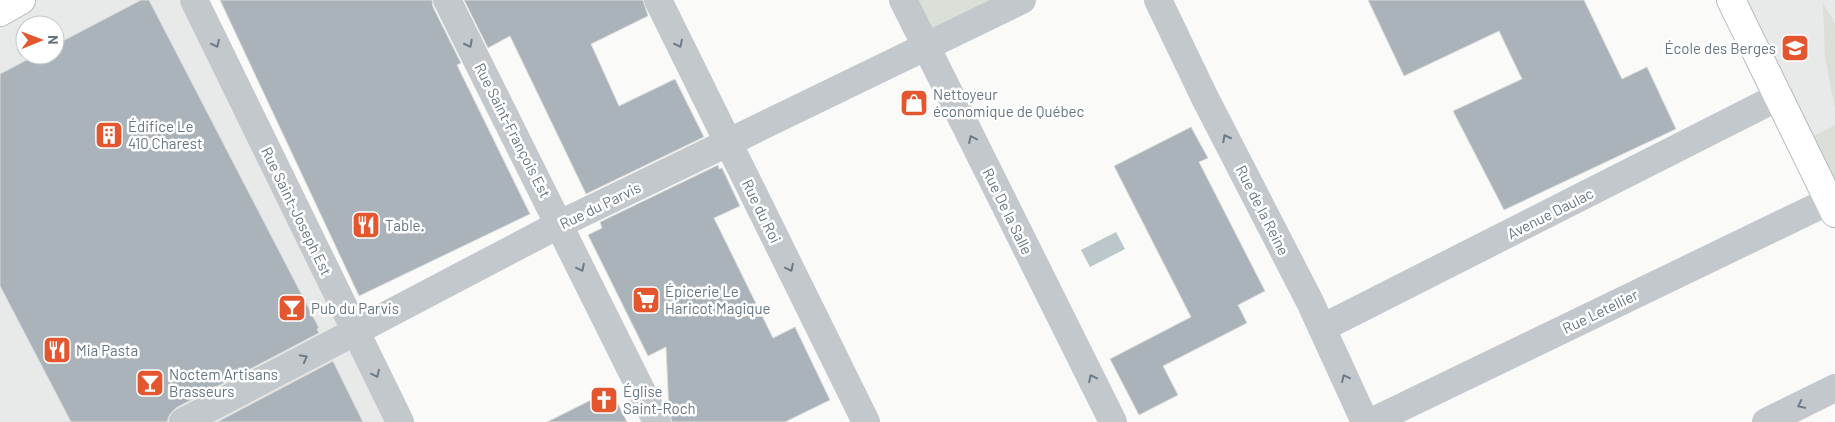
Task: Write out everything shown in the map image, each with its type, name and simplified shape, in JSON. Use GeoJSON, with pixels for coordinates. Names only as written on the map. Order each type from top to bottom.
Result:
{"type":"FeatureCollection","features":[{"type":"Feature","properties":{"kind":"street"},"geometry":{"type":"LineString","coordinates":[[0,12],[21,0]]}},
{"type":"Feature","properties":{"kind":"street","name":"Rue Saint-Joseph Est"},"geometry":{"type":"LineString","coordinates":[[194,0],[400,422]]}},
{"type":"Feature","properties":{"kind":"street","name":"Rue Saint-François Est"},"geometry":{"type":"LineString","coordinates":[[447,0],[657,422]]}},
{"type":"Feature","properties":{"kind":"street","name":"Rue du Roi"},"geometry":{"type":"LineString","coordinates":[[658,0],[866,422]]}},
{"type":"Feature","properties":{"kind":"street","name":"Rue De la Salle"},"geometry":{"type":"LineString","coordinates":[[903,0],[1113,422]]}},
{"type":"Feature","properties":{"kind":"street","name":"Rue du Parvis"},"geometry":{"type":"LineString","coordinates":[[183,422],[560,224],[1022,0]]}},
{"type":"Feature","properties":{"kind":"street","name":"Rue de la Reine"},"geometry":{"type":"LineString","coordinates":[[1158,0],[1205,98],[1322,328],[1365,422]]}},
{"type":"Feature","properties":{"kind":"street"},"geometry":{"type":"LineString","coordinates":[[1731,0],[1832,207]]}},
{"type":"Feature","properties":{"kind":"street","name":"Avenue Daulac"},"geometry":{"type":"LineString","coordinates":[[1322,328],[1778,97]]}},
{"type":"Feature","properties":{"kind":"street","name":"Rue Letellier"},"geometry":{"type":"LineString","coordinates":[[1370,422],[1832,207]]}},
{"type":"Feature","properties":{"kind":"street"},"geometry":{"type":"LineString","coordinates":[[1766,422],[1835,388]]}},
{"type":"Feature","properties":{"kind":"shaded area"},"geometry":{"type":"Polygon","coordinates":[[[0,0],[195,0],[403,422],[0,422],[0,0]]]}},
{"type":"Feature","properties":{"kind":"shaded area"},"geometry":{"type":"Polygon","coordinates":[[[903,0],[1010,0],[926,46],[903,0]]]}},
{"type":"Feature","properties":{"kind":"shaded area","name":"École des Berges"},"geometry":{"type":"Polygon","coordinates":[[[1731,0],[1835,0],[1835,125],[1800,142],[1731,0]]]}},
{"type":"Feature","properties":{"kind":"shaded area"},"geometry":{"type":"Polygon","coordinates":[[[1823,3],[1835,23],[1835,109],[1825,57],[1823,3]]]}},
{"type":"Feature","properties":{"kind":"shaded area"},"geometry":{"type":"Polygon","coordinates":[[[1835,125],[1835,213],[1800,142],[1835,125]]]}},
{"type":"Feature","properties":{"kind":"shaded area"},"geometry":{"type":"Polygon","coordinates":[[[1116,232],[1125,249],[1090,267],[1081,250],[1116,232]]]}},
{"type":"Feature","properties":{"kind":"building"},"geometry":{"type":"Polygon","coordinates":[[[141,0],[149,0],[319,328],[317,329],[319,333],[176,408],[170,414],[167,422],[71,422],[0,286],[0,74],[17,65],[65,65],[65,40],[141,0]]]}},
{"type":"Feature","properties":{"kind":"building"},"geometry":{"type":"Polygon","coordinates":[[[220,0],[432,0],[433,7],[461,63],[457,65],[530,214],[359,296],[220,0]]]}},
{"type":"Feature","properties":{"kind":"building"},"geometry":{"type":"Polygon","coordinates":[[[464,0],[643,0],[648,16],[591,44],[619,106],[675,79],[704,137],[586,194],[510,36],[488,48],[464,0]]]}},
{"type":"Feature","properties":{"kind":"building"},"geometry":{"type":"Polygon","coordinates":[[[1368,0],[1584,0],[1622,79],[1647,67],[1676,129],[1504,210],[1453,111],[1522,79],[1499,31],[1404,76],[1368,0]]]}},
{"type":"Feature","properties":{"kind":"building"},"geometry":{"type":"Polygon","coordinates":[[[1191,127],[1208,158],[1199,162],[1265,291],[1238,305],[1247,323],[1163,366],[1178,395],[1139,415],[1110,359],[1191,317],[1114,166],[1191,127]]]}},
{"type":"Feature","properties":{"kind":"building"},"geometry":{"type":"Polygon","coordinates":[[[718,165],[719,169],[722,168],[740,206],[714,218],[773,338],[795,327],[830,400],[785,422],[672,422],[669,412],[666,347],[648,356],[588,235],[602,228],[600,222],[718,165]]]}},
{"type":"Feature","properties":{"kind":"building"},"geometry":{"type":"Polygon","coordinates":[[[333,361],[363,422],[217,422],[333,361]]]}},
{"type":"Feature","properties":{"kind":"building","name":"Église Saint-Roch"},"geometry":{"type":"Polygon","coordinates":[[[611,390],[627,422],[547,422],[611,390]]]}},
{"type":"Feature","properties":{"kind":"place","name":"École des Berges"},"geometry":{"type":"Point","coordinates":[1795,48]}},
{"type":"Feature","properties":{"kind":"place","name":"Nettoyeur économique de Québec"},"geometry":{"type":"Point","coordinates":[914,103]}},
{"type":"Feature","properties":{"kind":"place","name":"Édifice Le 410 Charest"},"geometry":{"type":"Point","coordinates":[109,135]}},
{"type":"Feature","properties":{"kind":"place","name":"Table."},"geometry":{"type":"Point","coordinates":[366,225]}},
{"type":"Feature","properties":{"kind":"place","name":"Épicerie Le Haricot Magique"},"geometry":{"type":"Point","coordinates":[646,300]}},
{"type":"Feature","properties":{"kind":"place","name":"Pub du Parvis"},"geometry":{"type":"Point","coordinates":[292,308]}},
{"type":"Feature","properties":{"kind":"place","name":"Mia Pasta"},"geometry":{"type":"Point","coordinates":[57,350]}},
{"type":"Feature","properties":{"kind":"place","name":"Noctem Artisans Brasseurs"},"geometry":{"type":"Point","coordinates":[150,383]}},
{"type":"Feature","properties":{"kind":"place","name":"Église Saint-Roch"},"geometry":{"type":"Point","coordinates":[604,400]}}]}
